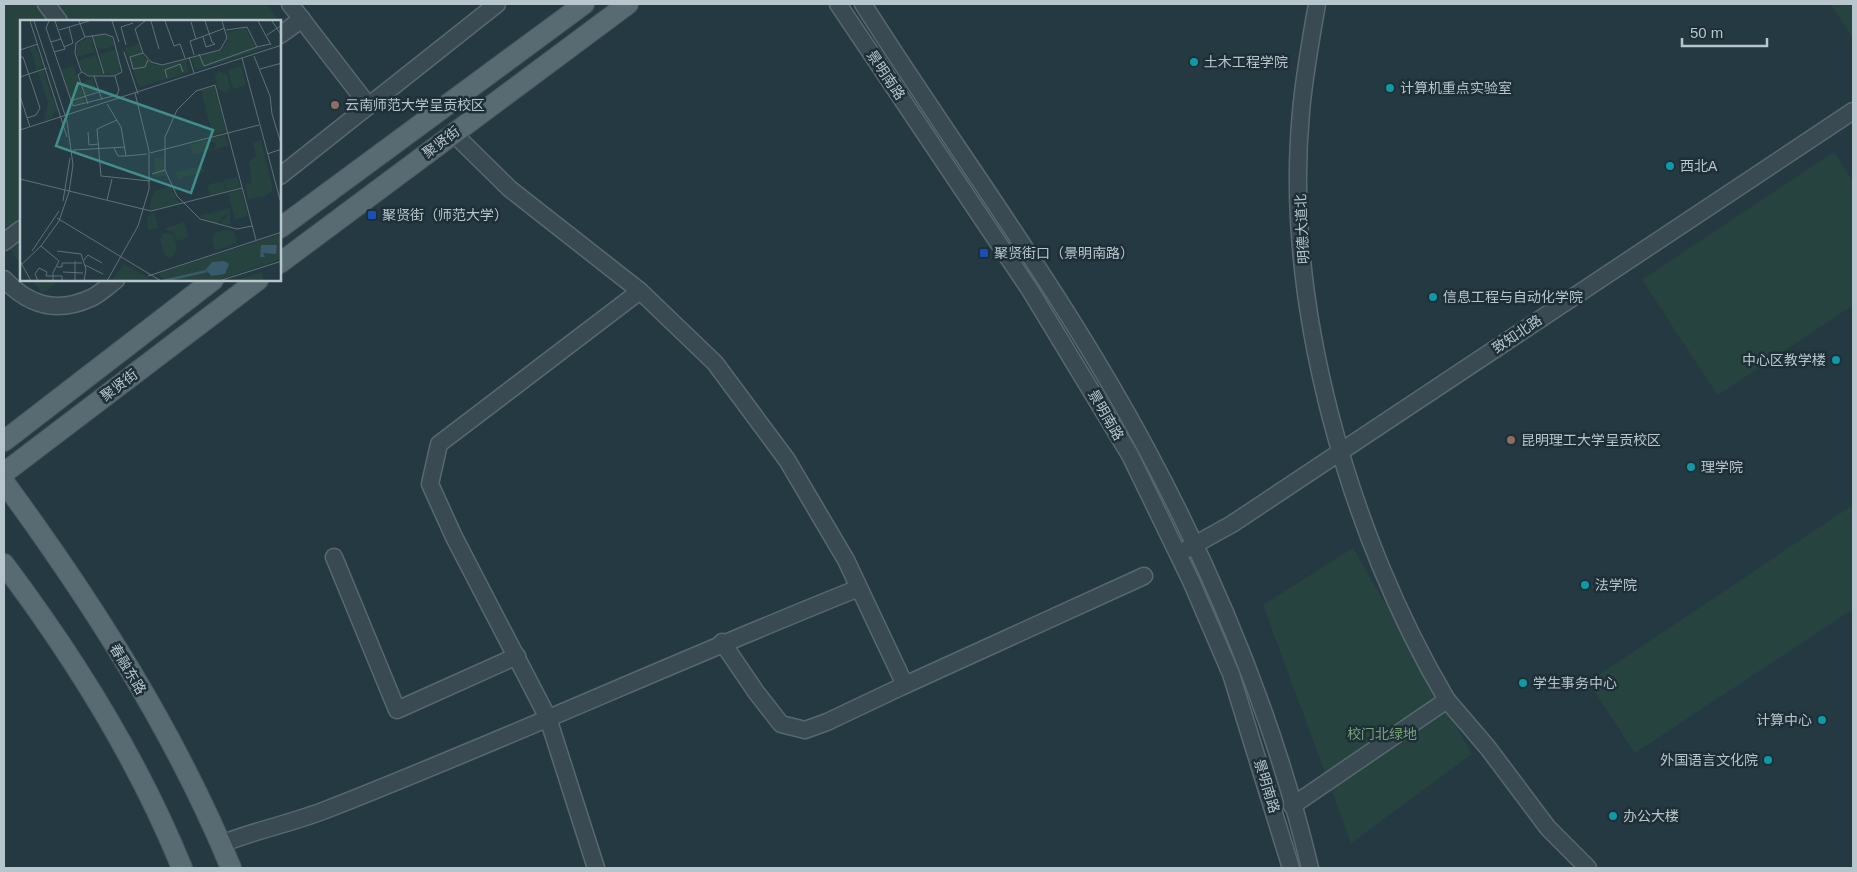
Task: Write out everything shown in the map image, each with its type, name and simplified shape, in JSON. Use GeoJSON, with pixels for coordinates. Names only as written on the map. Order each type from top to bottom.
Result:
{"type":"FeatureCollection","features":[{"type":"Feature","properties":{"kind":"main road","name":"聚贤街"},"geometry":{"type":"LineString","coordinates":[[281,227],[584,4]]}},
{"type":"Feature","properties":{"kind":"main road","name":"聚贤街"},"geometry":{"type":"LineString","coordinates":[[281,262],[628,4]]}},
{"type":"Feature","properties":{"kind":"main road","name":"聚贤街"},"geometry":{"type":"LineString","coordinates":[[4,441],[211,281]]}},
{"type":"Feature","properties":{"kind":"main road","name":"聚贤街"},"geometry":{"type":"LineString","coordinates":[[4,472],[257,281]]}},
{"type":"Feature","properties":{"kind":"main road","name":"春融东路"},"geometry":{"type":"LineString","coordinates":[[4,482],[83,595],[154,711],[177,754],[231,868]]}},
{"type":"Feature","properties":{"kind":"main road"},"geometry":{"type":"LineString","coordinates":[[4,564],[72,661],[134,768],[182,868]]}},
{"type":"Feature","properties":{"kind":"street"},"geometry":{"type":"LineString","coordinates":[[46,4],[59,20]]}},
{"type":"Feature","properties":{"kind":"street"},"geometry":{"type":"LineString","coordinates":[[290,4],[368,105]]}},
{"type":"Feature","properties":{"kind":"street"},"geometry":{"type":"LineString","coordinates":[[281,175],[497,4]]}},
{"type":"Feature","properties":{"kind":"street","name":"景明南路"},"geometry":{"type":"LineString","coordinates":[[838,4],[1030,290],[1090,386],[1130,455],[1179,554],[1231,674],[1291,868]]}},
{"type":"Feature","properties":{"kind":"street","name":"景明南路"},"geometry":{"type":"LineString","coordinates":[[863,4],[1045,280],[1106,376],[1146,447],[1195,544],[1247,667],[1310,868]]}},
{"type":"Feature","properties":{"kind":"street","name":"明德大道北"},"geometry":{"type":"LineString","coordinates":[[1317,4],[1300,112],[1301,240],[1306,295],[1340,452],[1378,561],[1434,678],[1447,700],[1488,748],[1548,828],[1588,868]]}},
{"type":"Feature","properties":{"kind":"street"},"geometry":{"type":"LineString","coordinates":[[281,34],[302,19]]}},
{"type":"Feature","properties":{"kind":"street","name":"致知北路"},"geometry":{"type":"LineString","coordinates":[[1179,554],[1232,524],[1853,111]]}},
{"type":"Feature","properties":{"kind":"street"},"geometry":{"type":"LineString","coordinates":[[453,133],[510,189],[640,291],[715,363],[787,460],[846,560],[905,685]]}},
{"type":"Feature","properties":{"kind":"street"},"geometry":{"type":"LineString","coordinates":[[4,242],[20,230]]}},
{"type":"Feature","properties":{"kind":"street"},"geometry":{"type":"LineString","coordinates":[[4,279],[18,294],[39,305],[62,306],[92,298],[115,281]]}},
{"type":"Feature","properties":{"kind":"street"},"geometry":{"type":"LineString","coordinates":[[596,868],[548,718],[454,537],[430,484],[439,444],[640,291]]}},
{"type":"Feature","properties":{"kind":"street"},"geometry":{"type":"LineString","coordinates":[[334,557],[397,710],[517,656]]}},
{"type":"Feature","properties":{"kind":"street"},"geometry":{"type":"LineString","coordinates":[[722,642],[756,692],[781,724],[805,730],[827,722],[1144,576]]}},
{"type":"Feature","properties":{"kind":"street"},"geometry":{"type":"LineString","coordinates":[[221,844],[326,810],[548,718],[722,642],[858,588]]}},
{"type":"Feature","properties":{"kind":"street"},"geometry":{"type":"LineString","coordinates":[[1292,806],[1447,700]]}},
{"type":"Feature","properties":{"kind":"green space"},"geometry":{"type":"Polygon","coordinates":[[[4,4],[36,4],[48,20],[20,20],[20,225],[4,237],[4,4]]]}},
{"type":"Feature","properties":{"kind":"green space"},"geometry":{"type":"Polygon","coordinates":[[[58,4],[267,4],[278,20],[70,20],[58,4]]]}},
{"type":"Feature","properties":{"kind":"green space"},"geometry":{"type":"Polygon","coordinates":[[[1831,4],[1853,4],[1853,38],[1831,4]]]}},
{"type":"Feature","properties":{"kind":"green space"},"geometry":{"type":"Polygon","coordinates":[[[1834,152],[1853,181],[1853,305],[1718,395],[1642,280],[1834,152]]]}},
{"type":"Feature","properties":{"kind":"green space"},"geometry":{"type":"Polygon","coordinates":[[[20,236],[20,264],[7,245],[20,236]]]}},
{"type":"Feature","properties":{"kind":"green space"},"geometry":{"type":"Polygon","coordinates":[[[33,281],[60,281],[42,293],[33,281]]]}},
{"type":"Feature","properties":{"kind":"green space"},"geometry":{"type":"Polygon","coordinates":[[[1853,505],[1853,609],[1635,753],[1588,682],[1853,505]]]}},
{"type":"Feature","properties":{"kind":"green space","name":"校门北绿地"},"geometry":{"type":"Polygon","coordinates":[[[1353,548],[1472,754],[1351,843],[1263,605],[1353,548]]]}},
{"type":"Feature","properties":{"kind":"place","name":"土木工程学院"},"geometry":{"type":"Point","coordinates":[1194,62]}},
{"type":"Feature","properties":{"kind":"place","name":"计算机重点实验室"},"geometry":{"type":"Point","coordinates":[1390,88]}},
{"type":"Feature","properties":{"kind":"place","name":"云南师范大学呈贡校区"},"geometry":{"type":"Point","coordinates":[335,105]}},
{"type":"Feature","properties":{"kind":"place","name":"西北A"},"geometry":{"type":"Point","coordinates":[1670,166]}},
{"type":"Feature","properties":{"kind":"place","name":"聚贤街（师范大学）"},"geometry":{"type":"Point","coordinates":[372,215]}},
{"type":"Feature","properties":{"kind":"place","name":"聚贤街口（景明南路）"},"geometry":{"type":"Point","coordinates":[984,253]}},
{"type":"Feature","properties":{"kind":"place","name":"信息工程与自动化学院"},"geometry":{"type":"Point","coordinates":[1433,297]}},
{"type":"Feature","properties":{"kind":"place","name":"中心区教学楼"},"geometry":{"type":"Point","coordinates":[1836,360]}},
{"type":"Feature","properties":{"kind":"place","name":"昆明理工大学呈贡校区"},"geometry":{"type":"Point","coordinates":[1511,440]}},
{"type":"Feature","properties":{"kind":"place","name":"理学院"},"geometry":{"type":"Point","coordinates":[1691,467]}},
{"type":"Feature","properties":{"kind":"place","name":"法学院"},"geometry":{"type":"Point","coordinates":[1585,585]}},
{"type":"Feature","properties":{"kind":"place","name":"学生事务中心"},"geometry":{"type":"Point","coordinates":[1523,683]}},
{"type":"Feature","properties":{"kind":"place","name":"计算中心"},"geometry":{"type":"Point","coordinates":[1822,720]}},
{"type":"Feature","properties":{"kind":"place","name":"外国语言文化院"},"geometry":{"type":"Point","coordinates":[1768,760]}},
{"type":"Feature","properties":{"kind":"place","name":"办公大楼"},"geometry":{"type":"Point","coordinates":[1613,816]}}]}
